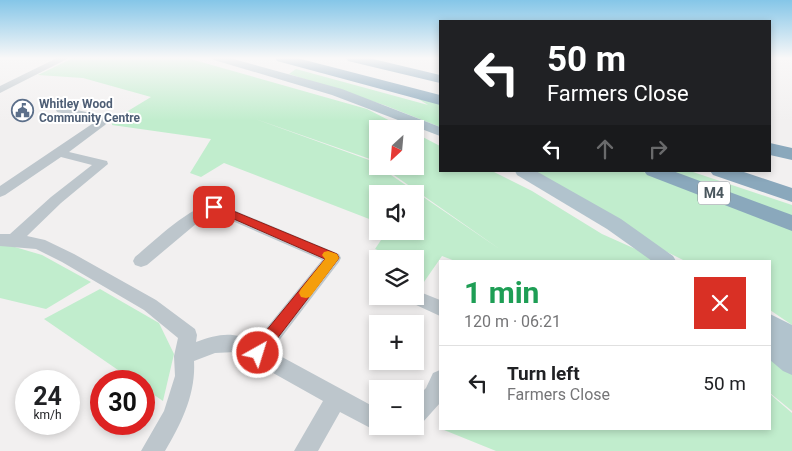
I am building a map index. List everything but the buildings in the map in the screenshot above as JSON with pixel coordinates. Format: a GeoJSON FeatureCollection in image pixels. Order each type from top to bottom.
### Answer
{"type":"FeatureCollection","features":[{"type":"Feature","properties":{"kind":"highway"},"geometry":{"type":"LineString","coordinates":[[361,79],[439,100]]}},
{"type":"Feature","properties":{"kind":"highway"},"geometry":{"type":"LineString","coordinates":[[399,79],[439,89]]}},
{"type":"Feature","properties":{"kind":"highway"},"geometry":{"type":"LineString","coordinates":[[771,149],[792,154]]}},
{"type":"Feature","properties":{"kind":"highway","name":"M4"},"geometry":{"type":"LineString","coordinates":[[657,172],[792,223]]}},
{"type":"Feature","properties":{"kind":"highway","name":"M4"},"geometry":{"type":"LineString","coordinates":[[723,172],[792,195]]}},
{"type":"Feature","properties":{"kind":"highway"},"geometry":{"type":"LineString","coordinates":[[766,172],[792,180]]}},
{"type":"Feature","properties":{"kind":"main road"},"geometry":{"type":"LineString","coordinates":[[292,79],[337,92],[439,132]]}},
{"type":"Feature","properties":{"kind":"main road"},"geometry":{"type":"LineString","coordinates":[[525,172],[579,202],[670,260]]}},
{"type":"Feature","properties":{"kind":"main road"},"geometry":{"type":"LineString","coordinates":[[649,248],[665,260]]}},
{"type":"Feature","properties":{"kind":"main road"},"geometry":{"type":"LineString","coordinates":[[780,335],[792,364]]}},
{"type":"Feature","properties":{"kind":"street"},"geometry":{"type":"LineString","coordinates":[[0,90],[22,79]]}},
{"type":"Feature","properties":{"kind":"street"},"geometry":{"type":"LineString","coordinates":[[0,192],[6,181],[59,153],[101,123],[98,117],[61,110]]}},
{"type":"Feature","properties":{"kind":"street"},"geometry":{"type":"LineString","coordinates":[[7,240],[102,164],[59,153]]}},
{"type":"Feature","properties":{"kind":"street"},"geometry":{"type":"LineString","coordinates":[[141,261],[198,214],[214,207],[333,258],[258,353]]}},
{"type":"Feature","properties":{"kind":"street"},"geometry":{"type":"LineString","coordinates":[[7,240],[39,244],[61,254],[150,305],[188,335],[184,356],[185,376],[173,416],[152,451]]}},
{"type":"Feature","properties":{"kind":"street"},"geometry":{"type":"LineString","coordinates":[[424,301],[439,308]]}},
{"type":"Feature","properties":{"kind":"street"},"geometry":{"type":"LineString","coordinates":[[184,356],[214,344],[238,343],[369,416]]}},
{"type":"Feature","properties":{"kind":"street"},"geometry":{"type":"LineString","coordinates":[[424,404],[433,395],[439,382]]}},
{"type":"Feature","properties":{"kind":"street"},"geometry":{"type":"LineString","coordinates":[[304,451],[336,399]]}},
{"type":"Feature","properties":{"kind":"green space"},"geometry":{"type":"Polygon","coordinates":[[[87,79],[261,79],[367,109],[388,120],[369,120],[369,159],[244,115],[369,160],[369,175],[391,175],[406,185],[369,185],[369,219],[224,163],[201,177],[190,173],[211,139],[112,125],[113,120],[151,97],[87,79]]]}},
{"type":"Feature","properties":{"kind":"green space"},"geometry":{"type":"Polygon","coordinates":[[[304,79],[333,79],[428,105],[412,95],[439,104],[439,127],[384,105],[304,79]]]}},
{"type":"Feature","properties":{"kind":"green space"},"geometry":{"type":"Polygon","coordinates":[[[424,138],[439,145],[439,172],[494,172],[532,191],[602,234],[640,251],[654,260],[452,260],[442,256],[424,282],[424,250],[375,249],[381,240],[424,240],[424,198],[501,250],[424,196],[424,185],[408,185],[394,175],[424,175],[424,138]]]}},
{"type":"Feature","properties":{"kind":"green space"},"geometry":{"type":"Polygon","coordinates":[[[537,172],[644,172],[792,228],[792,325],[771,311],[771,260],[683,260],[665,251],[537,172]]]}},
{"type":"Feature","properties":{"kind":"green space"},"geometry":{"type":"Polygon","coordinates":[[[671,172],[693,172],[792,205],[792,218],[671,172]]]}},
{"type":"Feature","properties":{"kind":"green space"},"geometry":{"type":"Polygon","coordinates":[[[8,245],[42,255],[91,282],[46,309],[0,298],[0,246],[8,245]]]}},
{"type":"Feature","properties":{"kind":"green space"},"geometry":{"type":"Polygon","coordinates":[[[100,289],[159,323],[174,354],[163,401],[155,396],[155,370],[118,370],[44,319],[100,289]]]}},
{"type":"Feature","properties":{"kind":"green space"},"geometry":{"type":"Polygon","coordinates":[[[771,351],[792,369],[792,411],[771,394],[771,351]]]}},
{"type":"Feature","properties":{"kind":"green space"},"geometry":{"type":"Polygon","coordinates":[[[771,395],[792,413],[792,451],[496,451],[444,430],[771,430],[771,395]]]}},
{"type":"Feature","properties":{"kind":"slow traffic"},"geometry":{"type":"LineString","coordinates":[[306,293],[333,258],[328,255]]}},
{"type":"Feature","properties":{"kind":"place","name":"Whitley Wood Community Centre"},"geometry":{"type":"Point","coordinates":[23,111]}},
{"type":"Feature","properties":{"kind":"route"},"geometry":{"type":"LineString","coordinates":[[214,207],[333,258],[258,353]]}}]}
